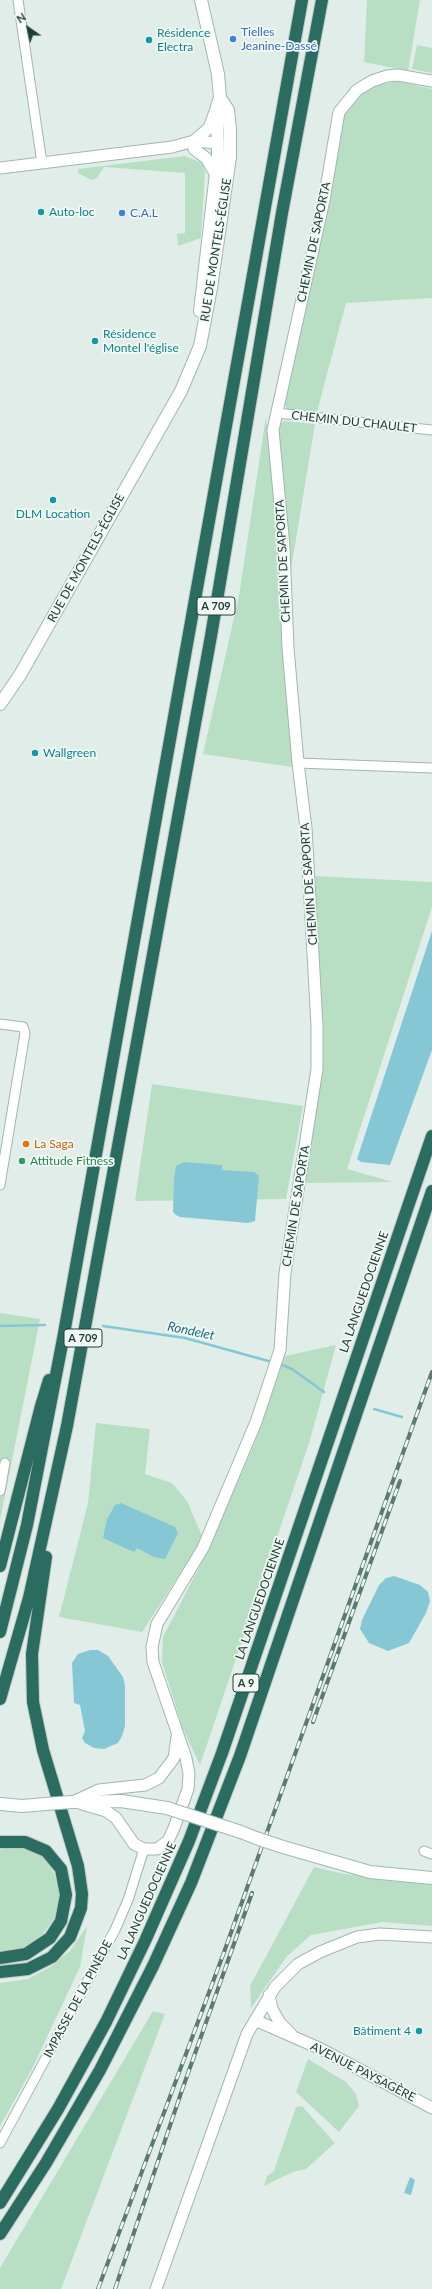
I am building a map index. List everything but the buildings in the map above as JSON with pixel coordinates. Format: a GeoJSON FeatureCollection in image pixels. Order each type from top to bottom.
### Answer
{"type":"FeatureCollection","features":[{"type":"Feature","properties":{"kind":"highway","name":"A 709"},"geometry":{"type":"LineString","coordinates":[[0,1632],[28,1518],[63,1339],[302,0]]}},
{"type":"Feature","properties":{"kind":"highway","name":"A 709"},"geometry":{"type":"LineString","coordinates":[[0,1699],[29,1598],[59,1464],[211,636],[282,213],[322,0]]}},
{"type":"Feature","properties":{"kind":"highway","name":"LA LANGUEDOCIENNE"},"geometry":{"type":"LineString","coordinates":[[0,2203],[58,2109],[109,2015],[160,1908],[189,1841],[222,1753],[432,1136]]}},
{"type":"Feature","properties":{"kind":"highway","name":"A 9"},"geometry":{"type":"LineString","coordinates":[[0,2234],[46,2163],[103,2065],[153,1966],[191,1883],[240,1756],[432,1191]]}},
{"type":"Feature","properties":{"kind":"highway"},"geometry":{"type":"LineString","coordinates":[[0,1566],[41,1406],[63,1339]]}},
{"type":"Feature","properties":{"kind":"highway"},"geometry":{"type":"LineString","coordinates":[[0,1972],[28,1969],[52,1957],[70,1937],[81,1908],[82,1894],[78,1866],[43,1750],[35,1716],[32,1691],[32,1654],[59,1464]]}},
{"type":"Feature","properties":{"kind":"highway"},"geometry":{"type":"LineString","coordinates":[[0,1842],[24,1842],[46,1851],[61,1869],[66,1894],[61,1921],[50,1938],[26,1954],[0,1958]]}},
{"type":"Feature","properties":{"kind":"main road"},"geometry":{"type":"LineString","coordinates":[[201,0],[218,74],[219,102],[228,110],[224,143]]}},
{"type":"Feature","properties":{"kind":"main road","name":"RUE DE MONTELS-ÉGLISE"},"geometry":{"type":"LineString","coordinates":[[0,704],[23,668],[168,410],[181,391],[192,355],[199,316],[216,175],[224,143]]}},
{"type":"Feature","properties":{"kind":"main road","name":"RUE DE MONTELS-ÉGLISE"},"geometry":{"type":"LineString","coordinates":[[192,355],[202,339],[209,301],[226,184],[224,143]]}},
{"type":"Feature","properties":{"kind":"main road"},"geometry":{"type":"LineString","coordinates":[[0,1804],[46,1804],[121,1800],[167,1808],[284,1847],[370,1872],[432,1878]]}},
{"type":"Feature","properties":{"kind":"street"},"geometry":{"type":"LineString","coordinates":[[18,0],[42,163]]}},
{"type":"Feature","properties":{"kind":"street","name":"CHEMIN DE SAPORTA"},"geometry":{"type":"LineString","coordinates":[[144,1849],[157,1849],[168,1841],[188,1789],[189,1774],[186,1758],[177,1737],[153,1662],[152,1647],[157,1624],[203,1548],[256,1422],[275,1372],[280,1350],[285,1273],[317,1069],[317,1026],[306,828],[298,763],[288,648],[284,547],[273,430],[324,200],[339,112],[357,90],[372,81],[386,76],[398,75],[432,81]]}},
{"type":"Feature","properties":{"kind":"street"},"geometry":{"type":"LineString","coordinates":[[194,145],[209,128],[219,102]]}},
{"type":"Feature","properties":{"kind":"street"},"geometry":{"type":"LineString","coordinates":[[0,168],[172,147],[224,143]]}},
{"type":"Feature","properties":{"kind":"street"},"geometry":{"type":"LineString","coordinates":[[194,145],[206,158],[216,175]]}},
{"type":"Feature","properties":{"kind":"street","name":"CHEMIN DU CHAULET"},"geometry":{"type":"LineString","coordinates":[[277,413],[432,430]]}},
{"type":"Feature","properties":{"kind":"street"},"geometry":{"type":"LineString","coordinates":[[298,763],[432,768]]}},
{"type":"Feature","properties":{"kind":"street"},"geometry":{"type":"LineString","coordinates":[[0,1024],[23,1027],[25,1033],[0,1185]]}},
{"type":"Feature","properties":{"kind":"street"},"geometry":{"type":"LineString","coordinates":[[0,1491],[5,1463]]}},
{"type":"Feature","properties":{"kind":"street"},"geometry":{"type":"LineString","coordinates":[[72,1802],[99,1790],[145,1785],[159,1778],[174,1758],[177,1737]]}},
{"type":"Feature","properties":{"kind":"street"},"geometry":{"type":"LineString","coordinates":[[72,1802],[94,1807],[116,1818],[134,1844],[144,1849]]}},
{"type":"Feature","properties":{"kind":"street","name":"IMPASSE DE LA PINÈDE"},"geometry":{"type":"LineString","coordinates":[[0,2143],[115,1930],[128,1900],[144,1849]]}},
{"type":"Feature","properties":{"kind":"street"},"geometry":{"type":"LineString","coordinates":[[156,2289],[247,2034],[269,1995],[298,1964],[340,1943],[357,1937],[380,1934],[432,1937]]}},
{"type":"Feature","properties":{"kind":"street","name":"AVENUE PAYSAGÈRE"},"geometry":{"type":"LineString","coordinates":[[269,1995],[272,2010],[280,2023],[294,2037]]}},
{"type":"Feature","properties":{"kind":"street","name":"AVENUE PAYSAGÈRE"},"geometry":{"type":"LineString","coordinates":[[255,2020],[294,2037],[432,2108]]}},
{"type":"Feature","properties":{"kind":"green space"},"geometry":{"type":"Polygon","coordinates":[[[367,0],[420,0],[408,71],[364,62],[367,0]]]}},
{"type":"Feature","properties":{"kind":"green space"},"geometry":{"type":"Polygon","coordinates":[[[417,45],[432,48],[432,73],[412,69],[417,45]]]}},
{"type":"Feature","properties":{"kind":"green space"},"geometry":{"type":"Polygon","coordinates":[[[397,81],[432,89],[432,298],[346,303],[317,412],[287,409],[282,399],[345,114],[350,104],[364,92],[375,86],[397,81]]]}},
{"type":"Feature","properties":{"kind":"green space"},"geometry":{"type":"Polygon","coordinates":[[[185,156],[202,163],[205,171],[201,238],[178,246],[177,234],[185,233],[185,173],[104,167],[97,178],[91,180],[78,173],[78,169],[185,156]]]}},
{"type":"Feature","properties":{"kind":"green space"},"geometry":{"type":"Polygon","coordinates":[[[266,416],[279,547],[292,767],[203,754],[239,596],[266,416]]]}},
{"type":"Feature","properties":{"kind":"green space"},"geometry":{"type":"Polygon","coordinates":[[[283,421],[315,424],[291,569],[276,428],[283,421]]]}},
{"type":"Feature","properties":{"kind":"green space"},"geometry":{"type":"Polygon","coordinates":[[[314,876],[432,882],[432,907],[347,1169],[393,1182],[304,1183],[316,1109],[314,876]]]}},
{"type":"Feature","properties":{"kind":"green space"},"geometry":{"type":"Polygon","coordinates":[[[152,1084],[303,1106],[286,1199],[135,1201],[152,1084]]]}},
{"type":"Feature","properties":{"kind":"green space"},"geometry":{"type":"Polygon","coordinates":[[[0,1313],[40,1319],[0,1521],[0,1313]]]}},
{"type":"Feature","properties":{"kind":"green space"},"geometry":{"type":"Polygon","coordinates":[[[336,1345],[310,1440],[200,1765],[183,1729],[162,1662],[163,1637],[207,1552],[255,1442],[285,1356],[336,1345]]]}},
{"type":"Feature","properties":{"kind":"green space"},"geometry":{"type":"Polygon","coordinates":[[[96,1423],[150,1429],[145,1474],[172,1483],[187,1501],[203,1538],[142,1632],[59,1617],[88,1503],[96,1423]]]}},
{"type":"Feature","properties":{"kind":"green space"},"geometry":{"type":"Polygon","coordinates":[[[7,1848],[26,1849],[43,1857],[54,1873],[60,1895],[55,1917],[41,1937],[31,1944],[19,1949],[0,1951],[0,1850],[7,1848]]]}},
{"type":"Feature","properties":{"kind":"green space"},"geometry":{"type":"Polygon","coordinates":[[[314,1867],[340,1873],[396,1882],[432,1882],[432,1926],[383,1922],[311,1935],[287,1956],[251,2008],[250,1986],[314,1867]]]}},
{"type":"Feature","properties":{"kind":"green space"},"geometry":{"type":"Polygon","coordinates":[[[87,1926],[80,1967],[31,2071],[0,2126],[0,1983],[28,1979],[50,1967],[70,1951],[87,1926]]]}},
{"type":"Feature","properties":{"kind":"green space"},"geometry":{"type":"Polygon","coordinates":[[[153,2011],[165,2014],[61,2289],[0,2289],[0,2268],[153,2011]]]}},
{"type":"Feature","properties":{"kind":"green space"},"geometry":{"type":"Polygon","coordinates":[[[308,2059],[346,2082],[356,2094],[359,2106],[339,2132],[296,2092],[308,2059]]]}},
{"type":"Feature","properties":{"kind":"green space"},"geometry":{"type":"Polygon","coordinates":[[[302,2106],[335,2143],[306,2169],[293,2172],[264,2186],[267,2176],[274,2171],[296,2107],[302,2106]]]}},
{"type":"Feature","properties":{"kind":"water"},"geometry":{"type":"Polygon","coordinates":[[[432,931],[432,1050],[390,1165],[361,1162],[357,1159],[432,931]]]}},
{"type":"Feature","properties":{"kind":"water"},"geometry":{"type":"Polygon","coordinates":[[[184,1162],[222,1165],[222,1170],[254,1172],[259,1176],[255,1221],[248,1223],[180,1217],[176,1215],[173,1212],[174,1179],[176,1166],[184,1162]]]}},
{"type":"Feature","properties":{"kind":"water"},"geometry":{"type":"Polygon","coordinates":[[[121,1503],[175,1527],[178,1533],[165,1559],[154,1557],[137,1548],[134,1552],[103,1538],[107,1519],[115,1505],[121,1503]]]}},
{"type":"Feature","properties":{"kind":"water"},"geometry":{"type":"Polygon","coordinates":[[[394,1576],[420,1585],[428,1592],[430,1601],[426,1613],[409,1643],[388,1651],[369,1643],[360,1629],[362,1620],[379,1585],[386,1578],[394,1576]]]}},
{"type":"Feature","properties":{"kind":"water"},"geometry":{"type":"Polygon","coordinates":[[[90,1650],[98,1650],[108,1656],[123,1677],[125,1686],[125,1726],[122,1736],[118,1743],[104,1749],[94,1748],[85,1743],[82,1738],[85,1731],[80,1705],[74,1703],[72,1663],[78,1654],[90,1650]]]}},
{"type":"Feature","properties":{"kind":"water"},"geometry":{"type":"Polygon","coordinates":[[[410,2177],[415,2180],[411,2195],[404,2193],[410,2177]]]}},
{"type":"Feature","properties":{"kind":"waterway","name":"Rondelet"},"geometry":{"type":"LineString","coordinates":[[0,1326],[45,1325]]}},
{"type":"Feature","properties":{"kind":"waterway","name":"Rondelet"},"geometry":{"type":"LineString","coordinates":[[103,1326],[185,1338],[272,1362]]}},
{"type":"Feature","properties":{"kind":"waterway"},"geometry":{"type":"LineString","coordinates":[[282,1365],[292,1369],[324,1392]]}},
{"type":"Feature","properties":{"kind":"waterway"},"geometry":{"type":"LineString","coordinates":[[374,1409],[402,1417]]}},
{"type":"Feature","properties":{"kind":"railway"},"geometry":{"type":"LineString","coordinates":[[98,2289],[223,1955],[432,1372]]}},
{"type":"Feature","properties":{"kind":"railway"},"geometry":{"type":"LineString","coordinates":[[313,1722],[400,1481]]}},
{"type":"Feature","properties":{"kind":"railway"},"geometry":{"type":"LineString","coordinates":[[115,2289],[181,2093],[252,1893]]}},
{"type":"Feature","properties":{"kind":"place","name":"Tielles Jeanine-Dassé"},"geometry":{"type":"Point","coordinates":[233,39]}},
{"type":"Feature","properties":{"kind":"place","name":"Résidence Electra"},"geometry":{"type":"Point","coordinates":[149,40]}},
{"type":"Feature","properties":{"kind":"place","name":"Auto-loc"},"geometry":{"type":"Point","coordinates":[41,212]}},
{"type":"Feature","properties":{"kind":"place","name":"C.A.L"},"geometry":{"type":"Point","coordinates":[122,213]}},
{"type":"Feature","properties":{"kind":"place","name":"Résidence Montel l'église"},"geometry":{"type":"Point","coordinates":[95,341]}},
{"type":"Feature","properties":{"kind":"place","name":"DLM Location"},"geometry":{"type":"Point","coordinates":[53,500]}},
{"type":"Feature","properties":{"kind":"place","name":"Wallgreen"},"geometry":{"type":"Point","coordinates":[35,753]}},
{"type":"Feature","properties":{"kind":"place","name":"La Saga"},"geometry":{"type":"Point","coordinates":[26,1144]}},
{"type":"Feature","properties":{"kind":"place","name":"Attitude Fitness"},"geometry":{"type":"Point","coordinates":[22,1161]}},
{"type":"Feature","properties":{"kind":"place","name":"Bâtiment 4"},"geometry":{"type":"Point","coordinates":[419,2031]}}]}
